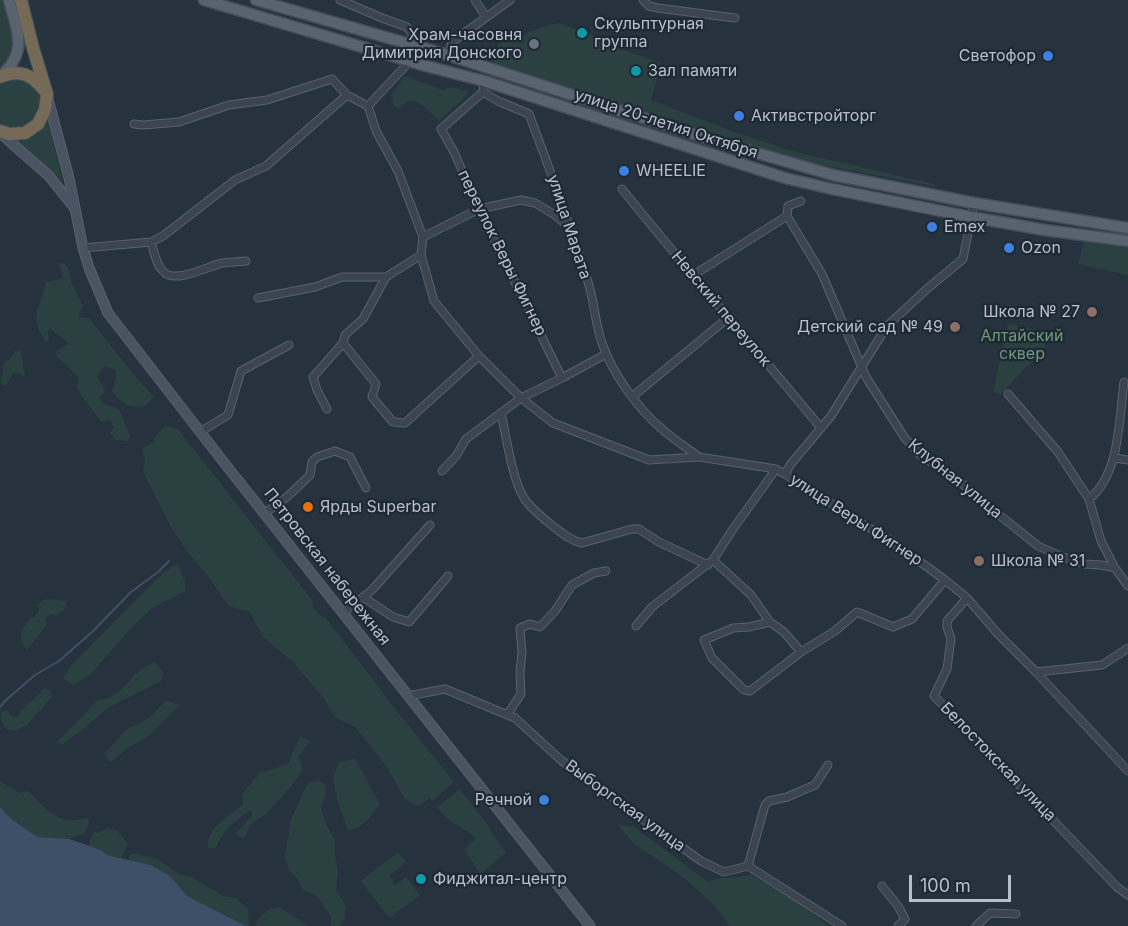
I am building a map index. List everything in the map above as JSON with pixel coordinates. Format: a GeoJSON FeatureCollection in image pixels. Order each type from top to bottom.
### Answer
{"type":"FeatureCollection","features":[{"type":"Feature","properties":{"kind":"highway","name":"Петровская набережная"},"geometry":{"type":"LineString","coordinates":[[21,0],[47,94]]}},
{"type":"Feature","properties":{"kind":"highway"},"geometry":{"type":"LineString","coordinates":[[0,77],[11,73],[28,76],[35,80],[47,94],[43,118],[32,129],[17,135],[0,132]]}},
{"type":"Feature","properties":{"kind":"main road"},"geometry":{"type":"LineString","coordinates":[[0,77],[13,61],[20,43],[9,0]]}},
{"type":"Feature","properties":{"kind":"main road","name":"улица 20-летия Октября"},"geometry":{"type":"LineString","coordinates":[[204,0],[484,81],[785,178],[971,217],[1128,241]]}},
{"type":"Feature","properties":{"kind":"main road","name":"улица 20-летия Октября"},"geometry":{"type":"LineString","coordinates":[[256,0],[448,55],[712,140],[833,175],[974,203],[1128,228]]}},
{"type":"Feature","properties":{"kind":"main road","name":"Петровская набережная"},"geometry":{"type":"LineString","coordinates":[[47,94],[69,178],[83,248],[108,313],[590,926]]}},
{"type":"Feature","properties":{"kind":"main road","name":"Петровская набережная"},"geometry":{"type":"LineString","coordinates":[[0,132],[49,176],[75,208]]}},
{"type":"Feature","properties":{"kind":"street"},"geometry":{"type":"LineString","coordinates":[[340,0],[407,27],[415,38],[413,45]]}},
{"type":"Feature","properties":{"kind":"street"},"geometry":{"type":"LineString","coordinates":[[475,0],[486,17]]}},
{"type":"Feature","properties":{"kind":"street"},"geometry":{"type":"LineString","coordinates":[[448,55],[452,42],[510,0]]}},
{"type":"Feature","properties":{"kind":"street"},"geometry":{"type":"LineString","coordinates":[[643,0],[649,6],[658,8],[735,18]]}},
{"type":"Feature","properties":{"kind":"street"},"geometry":{"type":"LineString","coordinates":[[134,124],[179,122],[229,105],[267,100],[332,79],[347,95],[368,106],[410,61]]}},
{"type":"Feature","properties":{"kind":"street"},"geometry":{"type":"LineString","coordinates":[[483,92],[484,81]]}},
{"type":"Feature","properties":{"kind":"street","name":"переулок Веры Фигнер"},"geometry":{"type":"LineString","coordinates":[[483,92],[441,129],[562,378]]}},
{"type":"Feature","properties":{"kind":"street","name":"улица Марата"},"geometry":{"type":"LineString","coordinates":[[483,92],[529,114],[566,214],[591,293],[595,320],[606,354],[616,373],[632,397],[661,429],[699,457]]}},
{"type":"Feature","properties":{"kind":"street"},"geometry":{"type":"LineString","coordinates":[[83,248],[151,242],[163,236],[235,180],[266,166],[347,95]]}},
{"type":"Feature","properties":{"kind":"street","name":"улица Веры Фигнер"},"geometry":{"type":"LineString","coordinates":[[368,106],[376,131],[398,171],[423,237],[421,255],[434,302],[479,356],[521,398],[553,423],[649,460],[699,457],[776,469],[786,474],[890,540],[967,598],[998,634],[1128,771]]}},
{"type":"Feature","properties":{"kind":"street","name":"Невский переулок"},"geometry":{"type":"LineString","coordinates":[[622,189],[692,276],[821,428]]}},
{"type":"Feature","properties":{"kind":"street"},"geometry":{"type":"LineString","coordinates":[[423,237],[479,209],[521,200],[535,203],[569,227]]}},
{"type":"Feature","properties":{"kind":"street"},"geometry":{"type":"LineString","coordinates":[[692,276],[787,216],[788,206],[801,201]]}},
{"type":"Feature","properties":{"kind":"street"},"geometry":{"type":"LineString","coordinates":[[786,474],[790,465],[831,416],[887,326],[963,259],[974,203]]}},
{"type":"Feature","properties":{"kind":"street","name":"Клубная улица"},"geometry":{"type":"LineString","coordinates":[[787,216],[822,274],[861,369],[904,437],[919,454],[959,481],[1038,546],[1085,564],[1115,568]]}},
{"type":"Feature","properties":{"kind":"street"},"geometry":{"type":"LineString","coordinates":[[151,242],[157,261],[164,273],[172,276],[191,274],[222,264],[246,261]]}},
{"type":"Feature","properties":{"kind":"street"},"geometry":{"type":"LineString","coordinates":[[327,409],[313,377],[343,343],[345,335],[363,319],[386,277],[421,255]]}},
{"type":"Feature","properties":{"kind":"street"},"geometry":{"type":"LineString","coordinates":[[258,298],[315,286],[342,277],[386,277]]}},
{"type":"Feature","properties":{"kind":"street"},"geometry":{"type":"LineString","coordinates":[[632,397],[729,317]]}},
{"type":"Feature","properties":{"kind":"street"},"geometry":{"type":"LineString","coordinates":[[343,343],[376,384],[372,397],[393,422],[405,423],[479,356]]}},
{"type":"Feature","properties":{"kind":"street"},"geometry":{"type":"LineString","coordinates":[[200,432],[228,415],[241,370],[288,345]]}},
{"type":"Feature","properties":{"kind":"street"},"geometry":{"type":"LineString","coordinates":[[442,471],[456,456],[466,439],[501,412],[521,398],[606,354]]}},
{"type":"Feature","properties":{"kind":"street"},"geometry":{"type":"LineString","coordinates":[[1089,499],[1104,482],[1114,458],[1124,382]]}},
{"type":"Feature","properties":{"kind":"street"},"geometry":{"type":"LineString","coordinates":[[1008,394],[1058,452],[1089,499],[1101,541],[1115,568],[1128,586]]}},
{"type":"Feature","properties":{"kind":"street"},"geometry":{"type":"LineString","coordinates":[[501,412],[517,480],[524,498],[539,515],[576,542],[582,543],[639,529],[659,542],[710,562],[752,595],[770,622],[784,632],[801,652]]}},
{"type":"Feature","properties":{"kind":"street"},"geometry":{"type":"LineString","coordinates":[[264,514],[287,497],[310,475],[312,462],[317,457],[335,451],[350,457],[366,488]]}},
{"type":"Feature","properties":{"kind":"street"},"geometry":{"type":"LineString","coordinates":[[1114,458],[1128,460]]}},
{"type":"Feature","properties":{"kind":"street"},"geometry":{"type":"LineString","coordinates":[[636,626],[652,607],[710,562],[776,469]]}},
{"type":"Feature","properties":{"kind":"street"},"geometry":{"type":"LineString","coordinates":[[343,613],[372,590],[430,525]]}},
{"type":"Feature","properties":{"kind":"street"},"geometry":{"type":"LineString","coordinates":[[507,715],[521,694],[520,628],[530,624],[540,627],[555,611],[572,585],[594,573],[606,572]]}},
{"type":"Feature","properties":{"kind":"street"},"geometry":{"type":"LineString","coordinates":[[363,597],[393,617],[409,622],[448,576]]}},
{"type":"Feature","properties":{"kind":"street"},"geometry":{"type":"LineString","coordinates":[[770,622],[733,628],[704,640],[712,658],[744,690],[750,691],[801,652],[835,631],[856,612],[893,627],[912,619],[945,580]]}},
{"type":"Feature","properties":{"kind":"street","name":"Белостокская улица"},"geometry":{"type":"LineString","coordinates":[[967,598],[947,621],[951,639],[947,669],[934,696],[1117,887],[1128,895]]}},
{"type":"Feature","properties":{"kind":"street"},"geometry":{"type":"LineString","coordinates":[[1036,672],[1102,664],[1128,648]]}},
{"type":"Feature","properties":{"kind":"street","name":"Выборгская улица"},"geometry":{"type":"LineString","coordinates":[[408,696],[446,689],[515,718],[562,761],[702,861],[724,872],[748,866]]}},
{"type":"Feature","properties":{"kind":"street"},"geometry":{"type":"LineString","coordinates":[[828,765],[815,785],[787,797],[770,801],[765,805],[748,866],[842,926]]}},
{"type":"Feature","properties":{"kind":"street"},"geometry":{"type":"LineString","coordinates":[[882,886],[905,919],[898,926]]}},
{"type":"Feature","properties":{"kind":"street"},"geometry":{"type":"LineString","coordinates":[[976,926],[990,913],[1016,914]]}},
{"type":"Feature","properties":{"kind":"green space"},"geometry":{"type":"Polygon","coordinates":[[[0,0],[5,0],[15,31],[14,53],[0,71],[0,0]]]}},
{"type":"Feature","properties":{"kind":"green space"},"geometry":{"type":"Polygon","coordinates":[[[558,23],[611,41],[610,45],[661,63],[651,100],[734,132],[796,152],[934,184],[938,187],[785,156],[493,63],[499,42],[516,41],[530,31],[558,23]]]}},
{"type":"Feature","properties":{"kind":"green space"},"geometry":{"type":"Polygon","coordinates":[[[404,76],[443,90],[450,87],[470,92],[439,121],[415,101],[406,102],[398,109],[393,104],[391,96],[404,76]]]}},
{"type":"Feature","properties":{"kind":"green space"},"geometry":{"type":"Polygon","coordinates":[[[6,79],[21,79],[32,84],[38,92],[38,112],[24,126],[13,128],[0,124],[0,82],[6,79]]]}},
{"type":"Feature","properties":{"kind":"green space"},"geometry":{"type":"Polygon","coordinates":[[[48,120],[63,182],[17,141],[35,135],[48,120]]]}},
{"type":"Feature","properties":{"kind":"green space"},"geometry":{"type":"Polygon","coordinates":[[[1084,241],[1128,248],[1128,275],[1078,264],[1084,241]]]}},
{"type":"Feature","properties":{"kind":"green space"},"geometry":{"type":"Polygon","coordinates":[[[59,263],[65,264],[69,270],[71,281],[83,307],[79,312],[80,317],[88,318],[93,323],[154,397],[145,406],[126,404],[119,400],[112,391],[116,370],[105,366],[97,376],[105,391],[99,398],[104,404],[119,409],[130,435],[128,441],[116,440],[110,433],[114,427],[110,421],[101,421],[81,395],[77,387],[79,379],[57,357],[55,352],[69,344],[50,328],[49,340],[46,341],[37,325],[37,312],[46,282],[63,278],[59,263]]]}},
{"type":"Feature","properties":{"kind":"green space","name":"Алтайский сквер"},"geometry":{"type":"Polygon","coordinates":[[[1008,324],[1048,332],[1045,347],[1001,394],[993,392],[1008,324]]]}},
{"type":"Feature","properties":{"kind":"green space"},"geometry":{"type":"Polygon","coordinates":[[[21,350],[25,375],[22,377],[20,374],[13,373],[6,386],[1,384],[4,362],[10,359],[15,351],[21,350]]]}},
{"type":"Feature","properties":{"kind":"green space"},"geometry":{"type":"Polygon","coordinates":[[[165,426],[177,428],[312,600],[313,608],[320,616],[326,618],[454,782],[432,801],[429,798],[420,806],[404,798],[387,767],[355,727],[335,717],[325,700],[292,661],[263,637],[250,612],[229,606],[189,554],[171,527],[143,472],[145,460],[142,448],[154,443],[155,437],[165,426]]]}},
{"type":"Feature","properties":{"kind":"green space"},"geometry":{"type":"Polygon","coordinates":[[[178,565],[186,591],[152,608],[130,629],[91,674],[73,685],[63,678],[71,666],[156,580],[171,567],[178,565]]]}},
{"type":"Feature","properties":{"kind":"green space"},"geometry":{"type":"Polygon","coordinates":[[[43,600],[67,601],[65,608],[57,616],[50,614],[45,619],[48,623],[27,650],[21,639],[22,629],[39,612],[38,605],[43,600]]]}},
{"type":"Feature","properties":{"kind":"green space"},"geometry":{"type":"Polygon","coordinates":[[[155,662],[163,672],[161,681],[109,707],[63,744],[56,743],[98,700],[116,694],[140,671],[155,662]]]}},
{"type":"Feature","properties":{"kind":"green space"},"geometry":{"type":"Polygon","coordinates":[[[45,688],[50,691],[52,697],[27,725],[16,731],[6,729],[0,718],[2,711],[8,711],[11,716],[17,717],[45,688]]]}},
{"type":"Feature","properties":{"kind":"green space"},"geometry":{"type":"Polygon","coordinates":[[[166,700],[179,705],[146,738],[126,749],[111,762],[104,754],[126,730],[151,717],[166,700]]]}},
{"type":"Feature","properties":{"kind":"green space"},"geometry":{"type":"Polygon","coordinates":[[[300,736],[310,741],[298,757],[303,769],[290,788],[266,814],[250,825],[244,839],[235,834],[252,816],[251,810],[230,826],[216,848],[208,848],[210,834],[225,818],[243,805],[242,794],[260,773],[288,764],[300,736]]]}},
{"type":"Feature","properties":{"kind":"green space"},"geometry":{"type":"Polygon","coordinates":[[[355,759],[380,804],[364,823],[348,831],[337,799],[333,778],[339,762],[355,759]]]}},
{"type":"Feature","properties":{"kind":"green space"},"geometry":{"type":"Polygon","coordinates":[[[0,781],[19,793],[28,791],[57,817],[67,820],[86,818],[90,820],[85,833],[69,839],[38,837],[11,819],[0,807],[0,781]]]}},
{"type":"Feature","properties":{"kind":"green space"},"geometry":{"type":"Polygon","coordinates":[[[320,781],[325,785],[326,793],[321,807],[325,822],[335,840],[338,873],[336,889],[346,906],[344,919],[340,926],[331,926],[331,917],[317,896],[303,890],[289,870],[285,857],[291,819],[308,783],[320,781]]]}},
{"type":"Feature","properties":{"kind":"green space"},"geometry":{"type":"Polygon","coordinates":[[[460,789],[506,853],[480,874],[464,849],[476,838],[451,821],[437,807],[460,789]]]}},
{"type":"Feature","properties":{"kind":"green space"},"geometry":{"type":"Polygon","coordinates":[[[617,824],[634,827],[708,882],[751,875],[794,900],[829,926],[730,926],[714,905],[684,878],[633,843],[617,824]]]}},
{"type":"Feature","properties":{"kind":"green space"},"geometry":{"type":"Polygon","coordinates":[[[108,828],[118,831],[128,844],[121,858],[107,855],[90,846],[94,831],[98,833],[108,828]]]}},
{"type":"Feature","properties":{"kind":"green space"},"geometry":{"type":"Polygon","coordinates":[[[398,852],[406,862],[389,876],[395,885],[406,877],[420,895],[389,918],[361,881],[398,852]]]}},
{"type":"Feature","properties":{"kind":"green space"},"geometry":{"type":"Polygon","coordinates":[[[134,853],[158,859],[181,875],[191,877],[223,896],[236,898],[248,909],[249,926],[187,896],[169,876],[151,865],[129,860],[129,855],[134,853]]]}},
{"type":"Feature","properties":{"kind":"green space"},"geometry":{"type":"Polygon","coordinates":[[[279,907],[308,926],[255,926],[264,913],[279,907]]]}},
{"type":"Feature","properties":{"kind":"water"},"geometry":{"type":"Polygon","coordinates":[[[0,807],[11,819],[38,837],[69,839],[101,850],[107,855],[151,865],[170,876],[187,896],[246,926],[0,926],[0,807]]]}},
{"type":"Feature","properties":{"kind":"waterway"},"geometry":{"type":"LineString","coordinates":[[0,707],[35,675],[59,661],[92,632],[131,592],[169,561]]}},
{"type":"Feature","properties":{"kind":"place","name":"Скульптурная группа"},"geometry":{"type":"Point","coordinates":[582,33]}},
{"type":"Feature","properties":{"kind":"place","name":"Храм-часовня Димитрия Донского"},"geometry":{"type":"Point","coordinates":[534,44]}},
{"type":"Feature","properties":{"kind":"place","name":"Светофор"},"geometry":{"type":"Point","coordinates":[1048,56]}},
{"type":"Feature","properties":{"kind":"place","name":"Зал памяти"},"geometry":{"type":"Point","coordinates":[636,71]}},
{"type":"Feature","properties":{"kind":"place","name":"Активстройторг"},"geometry":{"type":"Point","coordinates":[739,116]}},
{"type":"Feature","properties":{"kind":"place","name":"WHEELIE"},"geometry":{"type":"Point","coordinates":[624,171]}},
{"type":"Feature","properties":{"kind":"place","name":"Emex"},"geometry":{"type":"Point","coordinates":[932,227]}},
{"type":"Feature","properties":{"kind":"place","name":"Ozon"},"geometry":{"type":"Point","coordinates":[1009,248]}},
{"type":"Feature","properties":{"kind":"place","name":"Школа № 27"},"geometry":{"type":"Point","coordinates":[1092,312]}},
{"type":"Feature","properties":{"kind":"place","name":"Детский сад № 49"},"geometry":{"type":"Point","coordinates":[955,327]}},
{"type":"Feature","properties":{"kind":"place","name":"Ярды Superbar"},"geometry":{"type":"Point","coordinates":[308,507]}},
{"type":"Feature","properties":{"kind":"place","name":"Школа № 31"},"geometry":{"type":"Point","coordinates":[979,561]}},
{"type":"Feature","properties":{"kind":"place","name":"Речной"},"geometry":{"type":"Point","coordinates":[544,800]}},
{"type":"Feature","properties":{"kind":"place","name":"Фиджитал-центр"},"geometry":{"type":"Point","coordinates":[421,879]}}]}
